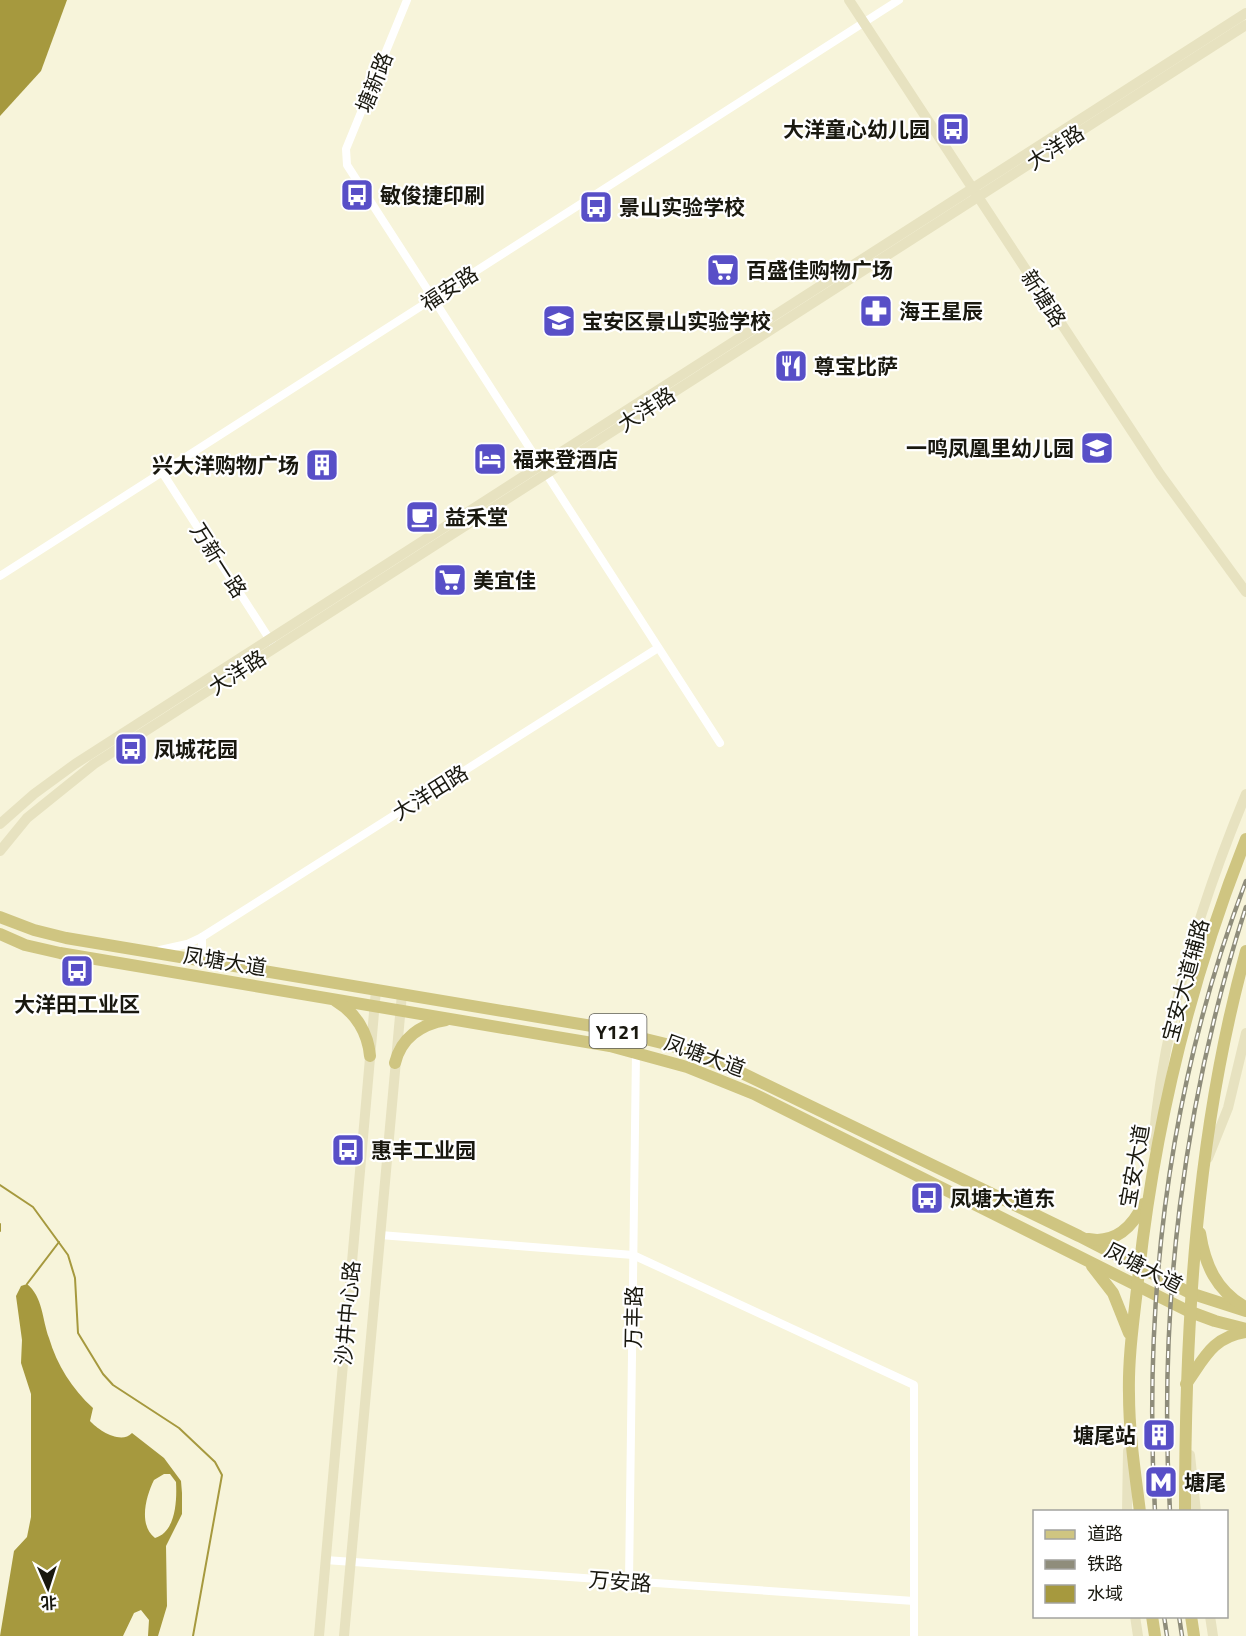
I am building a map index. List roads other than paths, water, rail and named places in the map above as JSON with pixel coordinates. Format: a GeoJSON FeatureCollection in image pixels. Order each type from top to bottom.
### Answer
{"type":"FeatureCollection","features":[{"type":"Feature","properties":{"kind":"main road","name":"宝安大道"},"geometry":{"type":"LineString","coordinates":[[1140,1510],[1129,1415],[1131,1345],[1152,1172],[1162,1119],[1206,952],[1246,839]]}},
{"type":"Feature","properties":{"kind":"main road"},"geometry":{"type":"LineString","coordinates":[[0,909],[14,923]]}},
{"type":"Feature","properties":{"kind":"main road","name":"凤塘大道"},"geometry":{"type":"LineString","coordinates":[[0,917],[60,937],[612,1030],[685,1050],[760,1082],[1079,1236],[1190,1293],[1246,1309]]}},
{"type":"Feature","properties":{"kind":"main road","name":"凤塘大道"},"geometry":{"type":"LineString","coordinates":[[0,934],[25,945],[60,953],[636,1052],[698,1071],[746,1091],[1188,1311],[1215,1322],[1246,1330]]}},
{"type":"Feature","properties":{"kind":"main road"},"geometry":{"type":"LineString","coordinates":[[1185,1510],[1188,1311],[1198,1218],[1220,1065],[1246,951]]}},
{"type":"Feature","properties":{"kind":"main road"},"geometry":{"type":"LineString","coordinates":[[330,999],[342,1005],[355,1017],[365,1035],[370,1056]]}},
{"type":"Feature","properties":{"kind":"main road"},"geometry":{"type":"LineString","coordinates":[[395,1063],[404,1042],[418,1030],[438,1022],[458,1020]]}},
{"type":"Feature","properties":{"kind":"main road"},"geometry":{"type":"LineString","coordinates":[[1079,1236],[1101,1240],[1118,1235],[1134,1222],[1149,1192]]}},
{"type":"Feature","properties":{"kind":"main road"},"geometry":{"type":"LineString","coordinates":[[1198,1218],[1206,1260],[1216,1283],[1246,1309]]}},
{"type":"Feature","properties":{"kind":"main road"},"geometry":{"type":"LineString","coordinates":[[1081,1258],[1097,1270],[1113,1293],[1125,1319],[1131,1345]]}},
{"type":"Feature","properties":{"kind":"main road"},"geometry":{"type":"LineString","coordinates":[[1186,1384],[1207,1351],[1216,1342],[1246,1330]]}},
{"type":"Feature","properties":{"kind":"main road"},"geometry":{"type":"LineString","coordinates":[[1152,1618],[1155,1636]]}},
{"type":"Feature","properties":{"kind":"main road"},"geometry":{"type":"LineString","coordinates":[[1191,1618],[1194,1636]]}},
{"type":"Feature","properties":{"kind":"street","name":"塘新路"},"geometry":{"type":"LineString","coordinates":[[407,0],[346,149],[347,165],[433,298]]}},
{"type":"Feature","properties":{"kind":"street","name":"新塘路"},"geometry":{"type":"LineString","coordinates":[[849,0],[1160,474],[1246,592]]}},
{"type":"Feature","properties":{"kind":"street","name":"福安路"},"geometry":{"type":"LineString","coordinates":[[0,576],[898,0]]}},
{"type":"Feature","properties":{"kind":"street","name":"大洋路"},"geometry":{"type":"LineString","coordinates":[[0,824],[34,794],[75,764],[272,643],[975,192],[1246,13]]}},
{"type":"Feature","properties":{"kind":"street","name":"大洋路"},"geometry":{"type":"LineString","coordinates":[[975,192],[1246,25]]}},
{"type":"Feature","properties":{"kind":"street"},"geometry":{"type":"LineString","coordinates":[[433,298],[720,743]]}},
{"type":"Feature","properties":{"kind":"street","name":"万新一路"},"geometry":{"type":"LineString","coordinates":[[162,472],[272,643]]}},
{"type":"Feature","properties":{"kind":"street","name":"大洋路"},"geometry":{"type":"LineString","coordinates":[[0,851],[27,818],[80,773],[272,643]]}},
{"type":"Feature","properties":{"kind":"street","name":"大洋田路"},"geometry":{"type":"LineString","coordinates":[[149,952],[178,947],[202,937],[658,648]]}},
{"type":"Feature","properties":{"kind":"street","name":"宝安大道辅路"},"geometry":{"type":"LineString","coordinates":[[1152,1172],[1157,1098],[1163,1061],[1211,885],[1246,794]]}},
{"type":"Feature","properties":{"kind":"street"},"geometry":{"type":"LineString","coordinates":[[202,937],[202,953],[209,962]]}},
{"type":"Feature","properties":{"kind":"street","name":"沙井中心路"},"geometry":{"type":"LineString","coordinates":[[319,1636],[376,990]]}},
{"type":"Feature","properties":{"kind":"street","name":"沙井中心路"},"geometry":{"type":"LineString","coordinates":[[344,1636],[402,994]]}},
{"type":"Feature","properties":{"kind":"street"},"geometry":{"type":"LineString","coordinates":[[1206,1162],[1228,1108],[1243,1062],[1246,1033]]}},
{"type":"Feature","properties":{"kind":"street","name":"万丰路"},"geometry":{"type":"LineString","coordinates":[[629,1582],[636,1052]]}},
{"type":"Feature","properties":{"kind":"street"},"geometry":{"type":"LineString","coordinates":[[380,1235],[633,1255],[914,1385],[914,1636]]}},
{"type":"Feature","properties":{"kind":"street"},"geometry":{"type":"LineString","coordinates":[[1127,1510],[1129,1415]]}},
{"type":"Feature","properties":{"kind":"street"},"geometry":{"type":"LineString","coordinates":[[1186,1423],[1196,1510]]}},
{"type":"Feature","properties":{"kind":"street","name":"万安路"},"geometry":{"type":"LineString","coordinates":[[325,1560],[914,1602]]}},
{"type":"Feature","properties":{"kind":"street"},"geometry":{"type":"LineString","coordinates":[[1135,1618],[1138,1636]]}},
{"type":"Feature","properties":{"kind":"street"},"geometry":{"type":"LineString","coordinates":[[1210,1618],[1213,1636]]}},
{"type":"Feature","properties":{"kind":"water"},"geometry":{"type":"Polygon","coordinates":[[[0,0],[67,0],[41,71],[0,116],[0,0]]]}},
{"type":"Feature","properties":{"kind":"water"},"geometry":{"type":"Polygon","coordinates":[[[27,1284],[36,1295],[52,1348],[61,1367],[78,1393],[93,1408],[90,1421],[104,1432],[116,1437],[132,1433],[164,1458],[181,1481],[182,1514],[166,1546],[167,1606],[158,1636],[148,1636],[149,1620],[141,1610],[134,1613],[123,1636],[0,1636],[14,1551],[27,1537],[31,1517],[31,1394],[21,1363],[22,1340],[16,1296],[21,1286],[27,1284]],[[164,1474],[154,1480],[146,1502],[147,1526],[155,1538],[167,1529],[174,1514],[176,1482],[170,1474],[164,1474]]]}},
{"type":"Feature","properties":{"kind":"waterway"},"geometry":{"type":"LineString","coordinates":[[0,1185],[33,1207],[68,1255],[75,1278],[78,1333],[103,1374],[113,1385],[179,1428],[215,1462],[222,1475],[193,1636]]}},
{"type":"Feature","properties":{"kind":"waterway"},"geometry":{"type":"LineString","coordinates":[[0,1224],[0,1231]]}},
{"type":"Feature","properties":{"kind":"waterway"},"geometry":{"type":"LineString","coordinates":[[27,1284],[59,1242]]}},
{"type":"Feature","properties":{"kind":"railway"},"geometry":{"type":"LineString","coordinates":[[1155,1510],[1152,1431],[1153,1351],[1158,1271],[1167,1192],[1180,1113],[1198,1035],[1219,957],[1246,881]]}},
{"type":"Feature","properties":{"kind":"railway"},"geometry":{"type":"LineString","coordinates":[[1170,1510],[1167,1435],[1168,1359],[1172,1282],[1180,1206],[1191,1130],[1206,1055],[1224,981],[1246,907]]}},
{"type":"Feature","properties":{"kind":"railway"},"geometry":{"type":"LineString","coordinates":[[1164,1618],[1167,1636]]}},
{"type":"Feature","properties":{"kind":"railway"},"geometry":{"type":"LineString","coordinates":[[1179,1618],[1182,1636]]}},
{"type":"Feature","properties":{"kind":"place","name":"大洋童心幼儿园"},"geometry":{"type":"Point","coordinates":[953,129]}},
{"type":"Feature","properties":{"kind":"place","name":"敏俊捷印刷"},"geometry":{"type":"Point","coordinates":[357,195]}},
{"type":"Feature","properties":{"kind":"place","name":"景山实验学校"},"geometry":{"type":"Point","coordinates":[596,207]}},
{"type":"Feature","properties":{"kind":"place","name":"百盛佳购物广场"},"geometry":{"type":"Point","coordinates":[723,270]}},
{"type":"Feature","properties":{"kind":"place","name":"海王星辰"},"geometry":{"type":"Point","coordinates":[876,311]}},
{"type":"Feature","properties":{"kind":"place","name":"宝安区景山实验学校"},"geometry":{"type":"Point","coordinates":[559,321]}},
{"type":"Feature","properties":{"kind":"place","name":"尊宝比萨"},"geometry":{"type":"Point","coordinates":[791,366]}},
{"type":"Feature","properties":{"kind":"place","name":"一鸣凤凰里幼儿园"},"geometry":{"type":"Point","coordinates":[1097,448]}},
{"type":"Feature","properties":{"kind":"place","name":"福来登酒店"},"geometry":{"type":"Point","coordinates":[490,459]}},
{"type":"Feature","properties":{"kind":"place","name":"兴大洋购物广场"},"geometry":{"type":"Point","coordinates":[322,465]}},
{"type":"Feature","properties":{"kind":"place","name":"益禾堂"},"geometry":{"type":"Point","coordinates":[422,517]}},
{"type":"Feature","properties":{"kind":"place","name":"美宜佳"},"geometry":{"type":"Point","coordinates":[450,580]}},
{"type":"Feature","properties":{"kind":"place","name":"凤城花园"},"geometry":{"type":"Point","coordinates":[131,749]}},
{"type":"Feature","properties":{"kind":"place","name":"大洋田工业区"},"geometry":{"type":"Point","coordinates":[77,971]}},
{"type":"Feature","properties":{"kind":"place","name":"惠丰工业园"},"geometry":{"type":"Point","coordinates":[348,1150]}},
{"type":"Feature","properties":{"kind":"place","name":"凤塘大道东"},"geometry":{"type":"Point","coordinates":[927,1198]}},
{"type":"Feature","properties":{"kind":"place","name":"塘尾站"},"geometry":{"type":"Point","coordinates":[1159,1435]}},
{"type":"Feature","properties":{"kind":"place","name":"塘尾"},"geometry":{"type":"Point","coordinates":[1161,1482]}}]}
